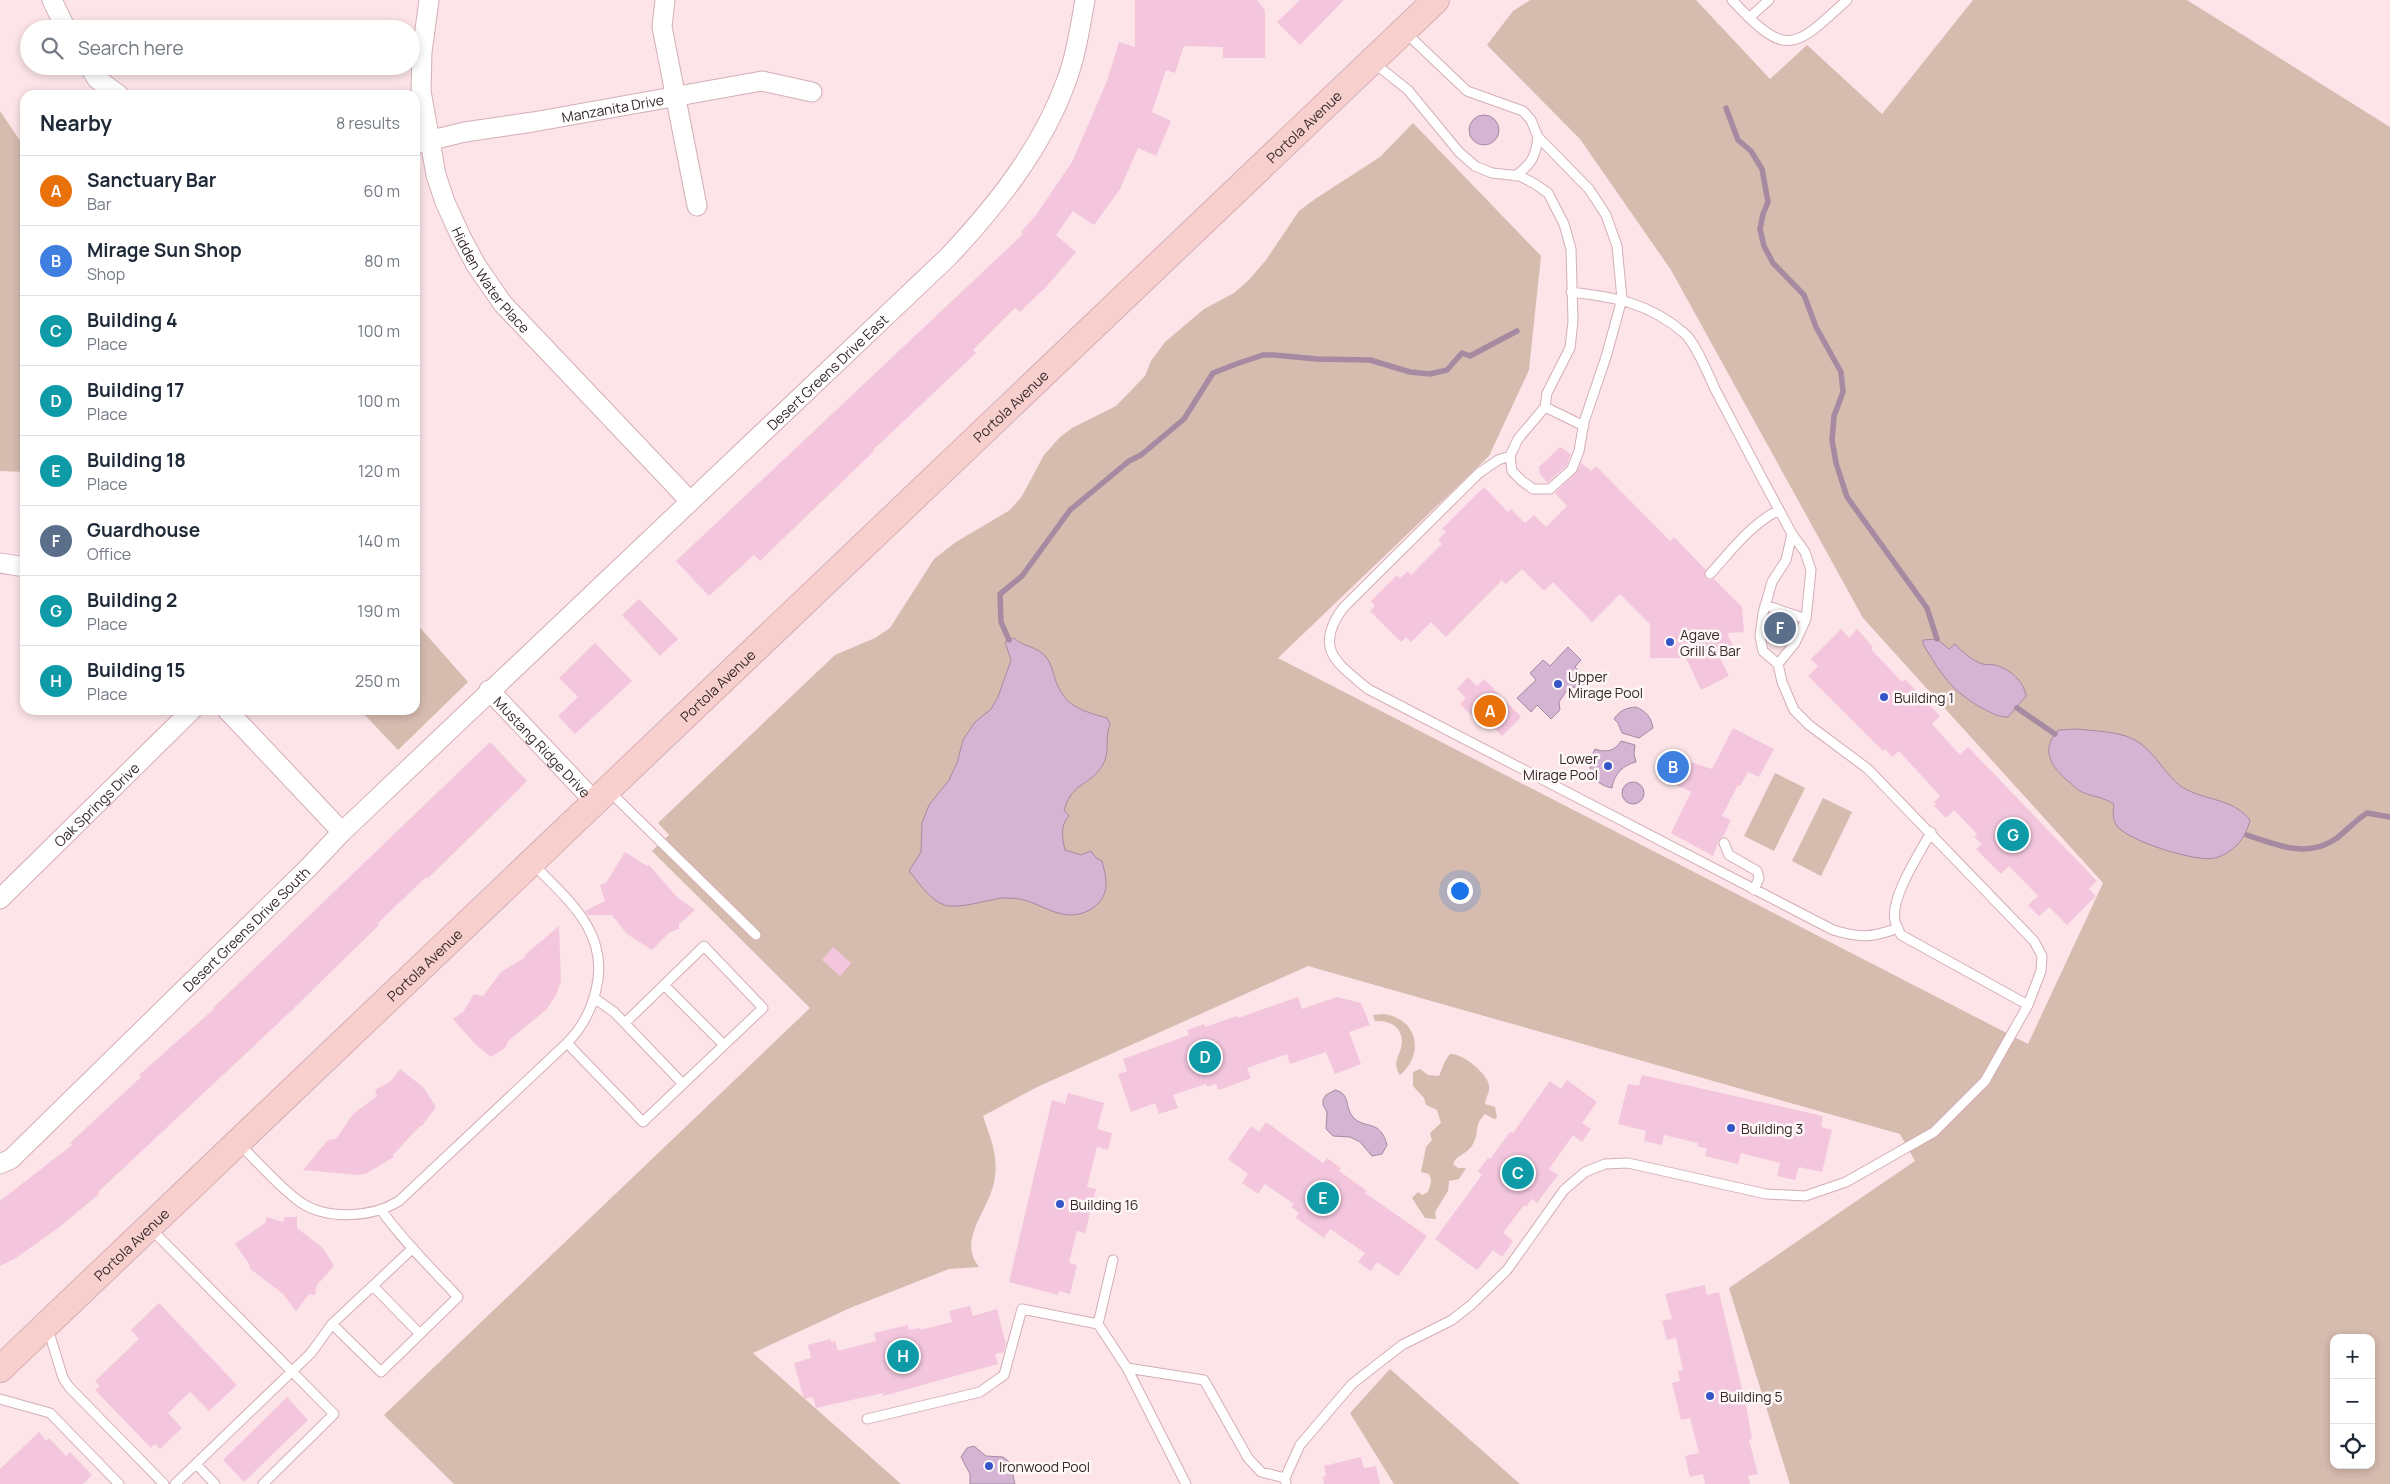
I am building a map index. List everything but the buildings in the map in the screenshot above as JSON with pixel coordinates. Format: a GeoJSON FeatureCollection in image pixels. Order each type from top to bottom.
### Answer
{"type":"FeatureCollection","features":[{"type":"Feature","properties":{"kind":"main road","name":"Portola Avenue"},"geometry":{"type":"LineString","coordinates":[[0,1370],[1436,0]]}},
{"type":"Feature","properties":{"kind":"street"},"geometry":{"type":"LineString","coordinates":[[52,0],[62,20]]}},
{"type":"Feature","properties":{"kind":"street","name":"Hidden Water Place"},"geometry":{"type":"LineString","coordinates":[[429,0],[422,52],[423,142],[445,202],[476,265],[503,304],[689,500]]}},
{"type":"Feature","properties":{"kind":"street"},"geometry":{"type":"LineString","coordinates":[[665,0],[662,27],[698,206]]}},
{"type":"Feature","properties":{"kind":"street","name":"Desert Greens Drive East"},"geometry":{"type":"LineString","coordinates":[[489,690],[948,256],[988,214],[1052,117],[1067,80],[1085,0]]}},
{"type":"Feature","properties":{"kind":"street"},"geometry":{"type":"LineString","coordinates":[[95,75],[112,90]]}},
{"type":"Feature","properties":{"kind":"street","name":"Manzanita Drive"},"geometry":{"type":"LineString","coordinates":[[423,142],[465,132],[534,122],[762,81],[812,92]]}},
{"type":"Feature","properties":{"kind":"street"},"geometry":{"type":"LineString","coordinates":[[0,563],[20,566]]}},
{"type":"Feature","properties":{"kind":"street","name":"Mustang Ridge Drive"},"geometry":{"type":"LineString","coordinates":[[489,690],[601,796]]}},
{"type":"Feature","properties":{"kind":"street","name":"Desert Greens Drive South"},"geometry":{"type":"LineString","coordinates":[[0,1164],[11,1159],[309,867],[342,832],[489,690]]}},
{"type":"Feature","properties":{"kind":"street","name":"Oak Springs Drive"},"geometry":{"type":"LineString","coordinates":[[0,899],[187,715]]}},
{"type":"Feature","properties":{"kind":"street"},"geometry":{"type":"LineString","coordinates":[[233,715],[342,832]]}},
{"type":"Feature","properties":{"kind":"lane"},"geometry":{"type":"LineString","coordinates":[[1732,0],[1756,26],[1781,40],[1794,42],[1810,34],[1847,0]]}},
{"type":"Feature","properties":{"kind":"lane"},"geometry":{"type":"LineString","coordinates":[[1749,18],[1769,0]]}},
{"type":"Feature","properties":{"kind":"lane"},"geometry":{"type":"LineString","coordinates":[[1372,61],[1408,90],[1459,152],[1475,166],[1492,173],[1515,176],[1535,184],[1548,193],[1564,224],[1571,249],[1572,321],[1570,348],[1547,393],[1545,407],[1518,439],[1510,456],[1512,471],[1522,481],[1533,489],[1550,489],[1572,469],[1579,451],[1584,426],[1622,299],[1617,246],[1606,215],[1573,170],[1538,137],[1531,120],[1523,111],[1467,91],[1404,31]]}},
{"type":"Feature","properties":{"kind":"lane"},"geometry":{"type":"LineString","coordinates":[[1515,176],[1527,167],[1534,158],[1538,137]]}},
{"type":"Feature","properties":{"kind":"lane"},"geometry":{"type":"LineString","coordinates":[[1572,292],[1622,299],[1662,317],[1686,334],[1792,534],[1805,552],[1812,570],[1806,619],[1795,642],[1778,664]]}},
{"type":"Feature","properties":{"kind":"lane"},"geometry":{"type":"LineString","coordinates":[[1545,407],[1584,426]]}},
{"type":"Feature","properties":{"kind":"lane"},"geometry":{"type":"LineString","coordinates":[[1510,456],[1498,460],[1479,473],[1343,608],[1334,620],[1330,635],[1329,646],[1334,660],[1368,689],[1833,930],[1854,936],[1874,937],[1898,928]]}},
{"type":"Feature","properties":{"kind":"lane"},"geometry":{"type":"LineString","coordinates":[[1710,574],[1752,529],[1766,517],[1780,510]]}},
{"type":"Feature","properties":{"kind":"lane"},"geometry":{"type":"LineString","coordinates":[[1126,1368],[1204,1380],[1248,1458],[1261,1472],[1286,1481],[1300,1445],[1352,1384],[1402,1345],[1452,1320],[1471,1305],[1507,1270],[1564,1190],[1585,1172],[1605,1164],[1628,1163],[1766,1194],[1805,1196],[1846,1182],[1934,1132],[1967,1102],[1986,1081],[2028,1005],[2041,970],[2042,956],[2034,941],[1931,832],[1868,769],[1809,725],[1794,710],[1782,682],[1778,664],[1763,651],[1760,636],[1765,605],[1772,582],[1786,560],[1792,534]]}},
{"type":"Feature","properties":{"kind":"lane"},"geometry":{"type":"LineString","coordinates":[[1765,605],[1806,619]]}},
{"type":"Feature","properties":{"kind":"lane"},"geometry":{"type":"LineString","coordinates":[[601,796],[756,934]]}},
{"type":"Feature","properties":{"kind":"lane"},"geometry":{"type":"LineString","coordinates":[[1931,832],[1898,899],[1895,921],[1901,935],[2028,1005]]}},
{"type":"Feature","properties":{"kind":"lane"},"geometry":{"type":"LineString","coordinates":[[1724,843],[1729,855],[1758,872],[1754,890]]}},
{"type":"Feature","properties":{"kind":"lane"},"geometry":{"type":"LineString","coordinates":[[239,1143],[286,1191],[302,1204],[345,1214],[381,1210],[400,1201],[567,1043],[585,1021],[594,998],[600,975],[598,950],[590,930],[576,909],[532,862]]}},
{"type":"Feature","properties":{"kind":"lane"},"geometry":{"type":"LineString","coordinates":[[567,1043],[643,1122],[763,1008],[704,946],[625,1023]]}},
{"type":"Feature","properties":{"kind":"lane"},"geometry":{"type":"LineString","coordinates":[[664,985],[724,1045]]}},
{"type":"Feature","properties":{"kind":"lane"},"geometry":{"type":"LineString","coordinates":[[594,998],[625,1023],[683,1084]]}},
{"type":"Feature","properties":{"kind":"lane"},"geometry":{"type":"LineString","coordinates":[[332,1324],[381,1372],[458,1297],[412,1248],[381,1210]]}},
{"type":"Feature","properties":{"kind":"lane"},"geometry":{"type":"LineString","coordinates":[[149,1228],[334,1414],[263,1484]]}},
{"type":"Feature","properties":{"kind":"lane"},"geometry":{"type":"LineString","coordinates":[[175,1484],[311,1353],[332,1324],[412,1248]]}},
{"type":"Feature","properties":{"kind":"lane"},"geometry":{"type":"LineString","coordinates":[[1113,1260],[1098,1324],[1126,1368],[1186,1484]]}},
{"type":"Feature","properties":{"kind":"lane"},"geometry":{"type":"LineString","coordinates":[[373,1286],[420,1334]]}},
{"type":"Feature","properties":{"kind":"lane"},"geometry":{"type":"LineString","coordinates":[[867,1419],[980,1392],[1004,1375],[1022,1309],[1098,1324]]}},
{"type":"Feature","properties":{"kind":"lane"},"geometry":{"type":"LineString","coordinates":[[46,1325],[63,1378],[69,1387],[164,1484]]}},
{"type":"Feature","properties":{"kind":"lane"},"geometry":{"type":"LineString","coordinates":[[0,1399],[50,1414],[119,1484]]}},
{"type":"Feature","properties":{"kind":"lane"},"geometry":{"type":"LineString","coordinates":[[196,1464],[215,1484]]}},
{"type":"Feature","properties":{"kind":"shaded area"},"geometry":{"type":"Polygon","coordinates":[[[1530,0],[1696,0],[1770,79],[1807,45],[1882,114],[1973,0],[2187,0],[2390,127],[2390,1484],[1790,1484],[1729,1288],[1915,1161],[1900,1134],[1308,966],[1037,1087],[983,1116],[993,1146],[996,1169],[992,1189],[973,1234],[971,1245],[973,1256],[979,1267],[949,1269],[850,1308],[753,1353],[901,1484],[454,1484],[384,1415],[810,1008],[652,851],[669,835],[658,823],[835,655],[875,638],[890,628],[934,559],[956,542],[1010,510],[1022,496],[1044,455],[1060,437],[1072,428],[1116,406],[1145,376],[1151,361],[1165,342],[1204,309],[1234,293],[1249,280],[1266,260],[1299,211],[1380,157],[1413,123],[1541,256],[1529,370],[1489,456],[1278,658],[2028,1044],[2103,883],[1863,618],[1671,270],[1580,139],[1487,45],[1513,11],[1530,0]]]}},
{"type":"Feature","properties":{"kind":"shaded area"},"geometry":{"type":"Polygon","coordinates":[[[0,111],[20,141],[20,472],[0,471],[0,111]]]}},
{"type":"Feature","properties":{"kind":"shaded area"},"geometry":{"type":"Polygon","coordinates":[[[1484,115],[1495,119],[1499,130],[1495,141],[1484,145],[1473,141],[1469,130],[1473,119],[1484,115]]]}},
{"type":"Feature","properties":{"kind":"shaded area"},"geometry":{"type":"Polygon","coordinates":[[[420,628],[468,682],[398,750],[365,715],[420,715],[420,628]]]}},
{"type":"Feature","properties":{"kind":"shaded area"},"geometry":{"type":"Polygon","coordinates":[[[1014,638],[1046,657],[1051,665],[1059,688],[1069,702],[1081,710],[1107,718],[1110,724],[1105,761],[1092,778],[1072,794],[1064,810],[1069,816],[1063,828],[1065,850],[1081,855],[1091,851],[1096,858],[1102,861],[1106,884],[1103,897],[1099,903],[1088,911],[1075,915],[1062,914],[1028,901],[1013,898],[957,906],[944,905],[929,895],[909,871],[921,852],[922,823],[929,805],[949,780],[957,763],[963,740],[975,722],[991,709],[998,697],[1011,660],[1005,642],[1014,638]]]}},
{"type":"Feature","properties":{"kind":"shaded area"},"geometry":{"type":"Polygon","coordinates":[[[1937,639],[1949,649],[1955,644],[1976,661],[2006,669],[2022,685],[2026,696],[2008,717],[1995,714],[1971,702],[1948,681],[1923,644],[1923,640],[1937,639]]]}},
{"type":"Feature","properties":{"kind":"shaded area","name":"Upper Mirage Pool"},"geometry":{"type":"Polygon","coordinates":[[[1568,647],[1581,660],[1575,667],[1588,680],[1579,689],[1573,687],[1567,690],[1559,702],[1560,710],[1551,719],[1537,705],[1531,712],[1517,698],[1536,680],[1530,673],[1543,660],[1550,666],[1568,647]]]}},
{"type":"Feature","properties":{"kind":"shaded area"},"geometry":{"type":"Polygon","coordinates":[[[1636,707],[1648,715],[1653,728],[1639,738],[1622,733],[1614,719],[1623,710],[1636,707]]]}},
{"type":"Feature","properties":{"kind":"shaded area"},"geometry":{"type":"Polygon","coordinates":[[[2076,729],[2120,734],[2133,739],[2148,750],[2182,787],[2227,804],[2243,813],[2250,820],[2246,833],[2233,849],[2222,856],[2206,859],[2164,850],[2124,832],[2114,821],[2114,804],[2078,790],[2057,770],[2050,758],[2050,744],[2058,730],[2076,729]]]}},
{"type":"Feature","properties":{"kind":"shaded area","name":"Lower Mirage Pool"},"geometry":{"type":"Polygon","coordinates":[[[1621,741],[1635,745],[1634,754],[1636,762],[1627,765],[1620,771],[1615,778],[1612,788],[1605,786],[1594,778],[1590,762],[1595,749],[1610,750],[1621,741]]]}},
{"type":"Feature","properties":{"kind":"shaded area"},"geometry":{"type":"Polygon","coordinates":[[[1775,773],[1805,788],[1774,851],[1744,836],[1775,773]]]}},
{"type":"Feature","properties":{"kind":"shaded area"},"geometry":{"type":"Polygon","coordinates":[[[1633,782],[1641,785],[1644,793],[1641,801],[1633,804],[1625,801],[1622,793],[1625,785],[1633,782]]]}},
{"type":"Feature","properties":{"kind":"shaded area"},"geometry":{"type":"Polygon","coordinates":[[[1823,798],[1852,812],[1821,876],[1792,861],[1823,798]]]}},
{"type":"Feature","properties":{"kind":"shaded area"},"geometry":{"type":"Polygon","coordinates":[[[1383,1014],[1404,1022],[1414,1038],[1415,1048],[1413,1057],[1408,1067],[1400,1075],[1396,1062],[1402,1042],[1400,1032],[1390,1023],[1375,1021],[1373,1015],[1383,1014]]]}},
{"type":"Feature","properties":{"kind":"shaded area"},"geometry":{"type":"Polygon","coordinates":[[[1450,1054],[1467,1060],[1484,1075],[1489,1085],[1485,1104],[1495,1107],[1497,1118],[1494,1119],[1485,1114],[1481,1118],[1471,1147],[1457,1158],[1453,1164],[1458,1168],[1466,1168],[1459,1179],[1449,1181],[1448,1191],[1435,1212],[1436,1219],[1425,1218],[1412,1198],[1418,1192],[1422,1195],[1428,1192],[1431,1183],[1430,1176],[1421,1172],[1426,1147],[1432,1140],[1430,1133],[1441,1123],[1437,1110],[1426,1105],[1424,1098],[1413,1086],[1413,1072],[1420,1069],[1428,1075],[1439,1076],[1450,1054]]]}},
{"type":"Feature","properties":{"kind":"shaded area"},"geometry":{"type":"Polygon","coordinates":[[[1335,1090],[1343,1094],[1350,1113],[1357,1121],[1380,1131],[1387,1145],[1382,1154],[1372,1156],[1360,1142],[1350,1137],[1333,1136],[1326,1129],[1327,1112],[1323,1105],[1323,1100],[1326,1095],[1335,1090]]]}},
{"type":"Feature","properties":{"kind":"shaded area"},"geometry":{"type":"Polygon","coordinates":[[[1390,1369],[1520,1484],[1394,1484],[1350,1413],[1390,1369]]]}},
{"type":"Feature","properties":{"kind":"shaded area","name":"Ironwood Pool"},"geometry":{"type":"Polygon","coordinates":[[[974,1446],[986,1456],[1003,1457],[1007,1460],[1010,1463],[1015,1484],[970,1484],[970,1474],[961,1457],[967,1448],[974,1446]]]}},
{"type":"Feature","properties":{"kind":"waterway"},"geometry":{"type":"LineString","coordinates":[[1726,108],[1738,140],[1751,151],[1762,169],[1768,202],[1760,229],[1764,246],[1773,263],[1804,295],[1816,327],[1841,372],[1843,392],[1834,416],[1832,440],[1836,463],[1847,497],[1927,608],[1937,639]]}},
{"type":"Feature","properties":{"kind":"waterway"},"geometry":{"type":"LineString","coordinates":[[1009,640],[1001,622],[1000,594],[1022,576],[1070,510],[1184,419],[1213,373],[1263,355],[1274,355],[1317,359],[1370,360],[1410,372],[1430,374],[1447,370],[1462,353],[1470,356],[1517,331]]}},
{"type":"Feature","properties":{"kind":"waterway"},"geometry":{"type":"LineString","coordinates":[[2017,708],[2055,734]]}},
{"type":"Feature","properties":{"kind":"waterway"},"geometry":{"type":"LineString","coordinates":[[2247,835],[2281,846],[2303,849],[2315,848],[2337,838],[2367,813],[2390,817]]}},
{"type":"Feature","properties":{"kind":"place","name":"Guardhouse"},"geometry":{"type":"Point","coordinates":[1780,628]}},
{"type":"Feature","properties":{"kind":"place","name":"Agave Grill & Bar"},"geometry":{"type":"Point","coordinates":[1670,642]}},
{"type":"Feature","properties":{"kind":"place","name":"Upper Mirage Pool"},"geometry":{"type":"Point","coordinates":[1558,684]}},
{"type":"Feature","properties":{"kind":"place","name":"Building 1"},"geometry":{"type":"Point","coordinates":[1884,697]}},
{"type":"Feature","properties":{"kind":"place","name":"Sanctuary Bar"},"geometry":{"type":"Point","coordinates":[1490,711]}},
{"type":"Feature","properties":{"kind":"place","name":"Lower Mirage Pool"},"geometry":{"type":"Point","coordinates":[1608,766]}},
{"type":"Feature","properties":{"kind":"place","name":"Mirage Sun Shop"},"geometry":{"type":"Point","coordinates":[1673,767]}},
{"type":"Feature","properties":{"kind":"place","name":"Building 2"},"geometry":{"type":"Point","coordinates":[2013,835]}},
{"type":"Feature","properties":{"kind":"place","name":"Building 17"},"geometry":{"type":"Point","coordinates":[1205,1057]}},
{"type":"Feature","properties":{"kind":"place","name":"Building 3"},"geometry":{"type":"Point","coordinates":[1731,1128]}},
{"type":"Feature","properties":{"kind":"place","name":"Building 4"},"geometry":{"type":"Point","coordinates":[1518,1173]}},
{"type":"Feature","properties":{"kind":"place","name":"Building 18"},"geometry":{"type":"Point","coordinates":[1323,1198]}},
{"type":"Feature","properties":{"kind":"place","name":"Building 16"},"geometry":{"type":"Point","coordinates":[1060,1204]}},
{"type":"Feature","properties":{"kind":"place","name":"Building 15"},"geometry":{"type":"Point","coordinates":[903,1356]}},
{"type":"Feature","properties":{"kind":"place","name":"Building 5"},"geometry":{"type":"Point","coordinates":[1710,1396]}},
{"type":"Feature","properties":{"kind":"place","name":"Ironwood Pool"},"geometry":{"type":"Point","coordinates":[989,1466]}}]}
